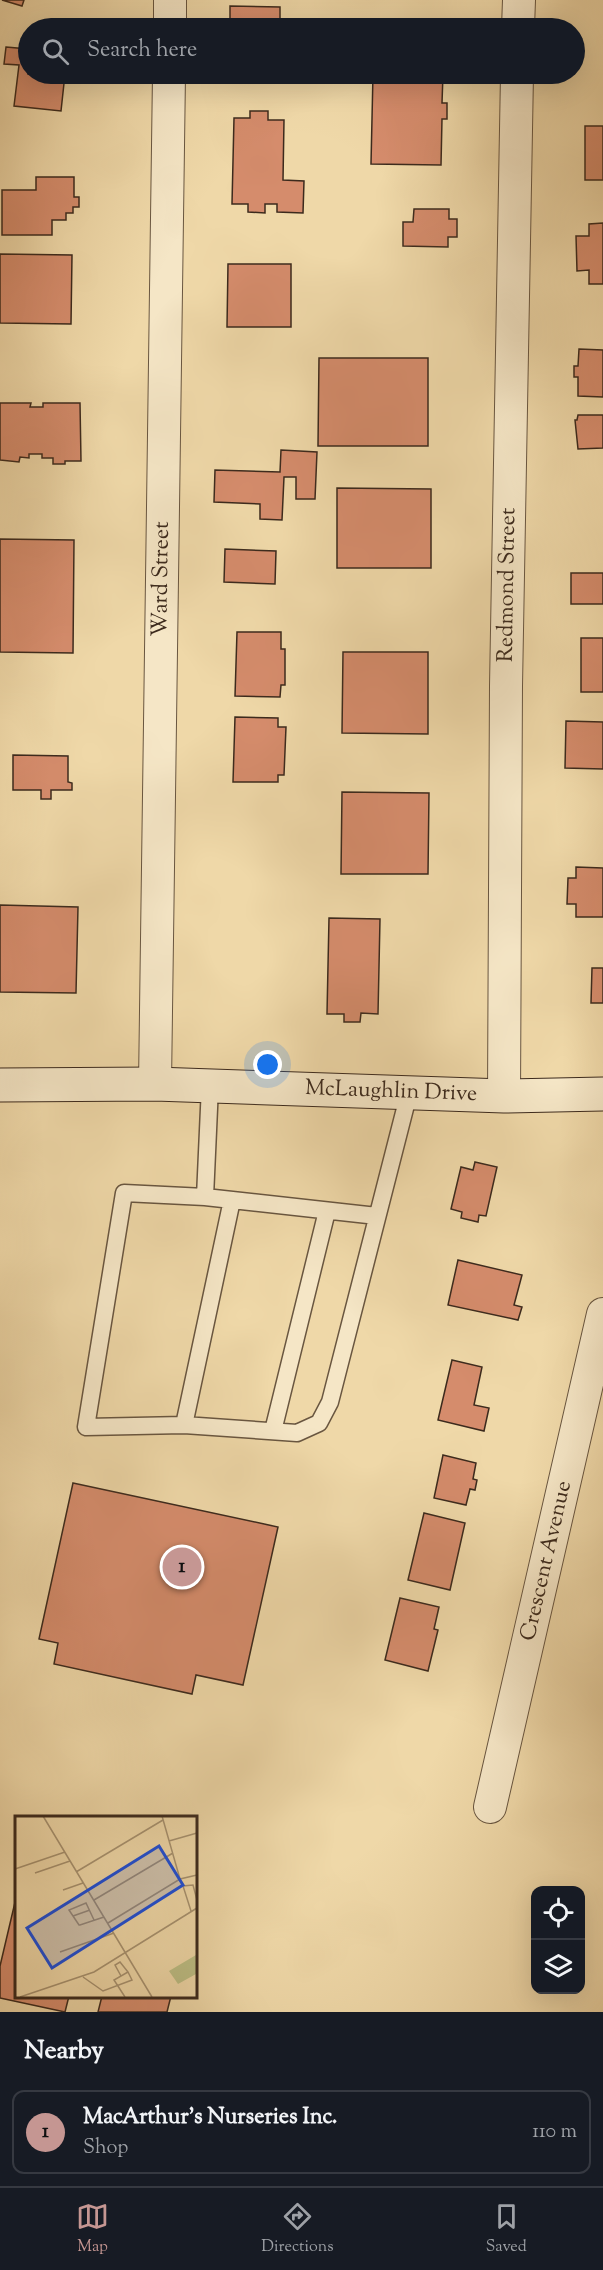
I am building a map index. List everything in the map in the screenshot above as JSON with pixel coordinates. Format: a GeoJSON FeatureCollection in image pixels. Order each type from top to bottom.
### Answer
{"type":"FeatureCollection","features":[{"type":"Feature","properties":{"kind":"main road","name":"McLaughlin Drive"},"geometry":{"type":"LineString","coordinates":[[0,1085],[155,1084],[504,1096],[603,1094]]}},
{"type":"Feature","properties":{"kind":"street"},"geometry":{"type":"LineString","coordinates":[[170,0],[170,18]]}},
{"type":"Feature","properties":{"kind":"street"},"geometry":{"type":"LineString","coordinates":[[518,18],[519,0]]}},
{"type":"Feature","properties":{"kind":"street","name":"Ward Street"},"geometry":{"type":"LineString","coordinates":[[155,1084],[169,84]]}},
{"type":"Feature","properties":{"kind":"street","name":"Redmond Street"},"geometry":{"type":"LineString","coordinates":[[504,1096],[507,662],[517,84]]}},
{"type":"Feature","properties":{"kind":"street","name":"Crescent Avenue"},"geometry":{"type":"LineString","coordinates":[[490,1807],[603,1314]]}},
{"type":"Feature","properties":{"kind":"lane"},"geometry":{"type":"LineString","coordinates":[[205,1197],[210,1086]]}},
{"type":"Feature","properties":{"kind":"lane"},"geometry":{"type":"LineString","coordinates":[[377,1216],[205,1197],[124,1193],[86,1427],[184,1425],[297,1433],[319,1424],[330,1402],[409,1093]]}},
{"type":"Feature","properties":{"kind":"lane"},"geometry":{"type":"LineString","coordinates":[[184,1425],[232,1200]]}},
{"type":"Feature","properties":{"kind":"lane"},"geometry":{"type":"LineString","coordinates":[[273,1431],[327,1210]]}},
{"type":"Feature","properties":{"kind":"building"},"geometry":{"type":"Polygon","coordinates":[[[2,0],[24,0],[22,6],[2,0]]]}},
{"type":"Feature","properties":{"kind":"building"},"geometry":{"type":"Polygon","coordinates":[[[230,6],[280,7],[280,18],[230,18],[230,6]]]}},
{"type":"Feature","properties":{"kind":"building"},"geometry":{"type":"Polygon","coordinates":[[[6,47],[18,48],[18,65],[4,64],[6,47]]]}},
{"type":"Feature","properties":{"kind":"building"},"geometry":{"type":"Polygon","coordinates":[[[18,73],[18,84],[64,84],[61,111],[14,106],[18,73]]]}},
{"type":"Feature","properties":{"kind":"building"},"geometry":{"type":"Polygon","coordinates":[[[373,84],[443,84],[442,103],[447,103],[447,119],[442,119],[441,165],[371,164],[373,84]]]}},
{"type":"Feature","properties":{"kind":"building"},"geometry":{"type":"Polygon","coordinates":[[[250,111],[268,111],[268,120],[284,120],[283,180],[304,181],[303,213],[277,212],[277,204],[265,204],[265,213],[248,212],[248,204],[232,204],[234,118],[250,118],[250,111]]]}},
{"type":"Feature","properties":{"kind":"building"},"geometry":{"type":"Polygon","coordinates":[[[585,126],[603,126],[603,180],[585,180],[585,126]]]}},
{"type":"Feature","properties":{"kind":"building"},"geometry":{"type":"Polygon","coordinates":[[[36,177],[74,177],[74,197],[79,197],[79,207],[73,207],[73,213],[66,213],[66,220],[52,220],[52,235],[2,235],[2,190],[36,190],[36,177]]]}},
{"type":"Feature","properties":{"kind":"building"},"geometry":{"type":"Polygon","coordinates":[[[414,209],[449,209],[449,219],[457,219],[457,237],[448,237],[448,247],[403,246],[403,222],[413,222],[414,209]]]}},
{"type":"Feature","properties":{"kind":"building"},"geometry":{"type":"Polygon","coordinates":[[[603,223],[603,284],[589,284],[589,270],[577,271],[576,236],[589,236],[589,224],[603,223]]]}},
{"type":"Feature","properties":{"kind":"building"},"geometry":{"type":"Polygon","coordinates":[[[0,254],[72,255],[71,324],[0,323],[0,254]]]}},
{"type":"Feature","properties":{"kind":"building"},"geometry":{"type":"Polygon","coordinates":[[[228,264],[291,264],[291,327],[227,327],[228,264]]]}},
{"type":"Feature","properties":{"kind":"building"},"geometry":{"type":"Polygon","coordinates":[[[579,349],[603,350],[603,397],[578,396],[578,377],[574,377],[574,366],[578,366],[579,349]]]}},
{"type":"Feature","properties":{"kind":"building"},"geometry":{"type":"Polygon","coordinates":[[[319,358],[428,358],[428,446],[318,446],[319,358]]]}},
{"type":"Feature","properties":{"kind":"building"},"geometry":{"type":"Polygon","coordinates":[[[0,403],[31,403],[30,407],[43,407],[43,403],[80,403],[81,461],[53,464],[53,458],[42,458],[42,454],[29,454],[29,458],[20,457],[19,462],[0,460],[0,403]]]}},
{"type":"Feature","properties":{"kind":"building"},"geometry":{"type":"Polygon","coordinates":[[[578,415],[603,415],[603,448],[578,449],[575,420],[578,415]]]}},
{"type":"Feature","properties":{"kind":"building"},"geometry":{"type":"Polygon","coordinates":[[[281,450],[317,452],[315,499],[296,499],[296,477],[284,477],[282,520],[260,519],[260,504],[214,502],[215,470],[280,472],[281,450]]]}},
{"type":"Feature","properties":{"kind":"building"},"geometry":{"type":"Polygon","coordinates":[[[337,488],[431,489],[431,568],[337,568],[337,488]]]}},
{"type":"Feature","properties":{"kind":"building"},"geometry":{"type":"Polygon","coordinates":[[[0,539],[74,540],[73,653],[0,652],[0,539]]]}},
{"type":"Feature","properties":{"kind":"building"},"geometry":{"type":"Polygon","coordinates":[[[225,549],[276,551],[275,584],[224,582],[225,549]]]}},
{"type":"Feature","properties":{"kind":"building"},"geometry":{"type":"Polygon","coordinates":[[[571,573],[603,573],[603,604],[571,604],[571,573]]]}},
{"type":"Feature","properties":{"kind":"building"},"geometry":{"type":"Polygon","coordinates":[[[237,632],[281,632],[281,649],[285,649],[285,685],[281,685],[280,697],[235,696],[237,632]]]}},
{"type":"Feature","properties":{"kind":"building"},"geometry":{"type":"Polygon","coordinates":[[[581,638],[603,638],[603,692],[581,692],[581,638]]]}},
{"type":"Feature","properties":{"kind":"building"},"geometry":{"type":"Polygon","coordinates":[[[343,652],[428,652],[428,734],[342,733],[343,652]]]}},
{"type":"Feature","properties":{"kind":"building"},"geometry":{"type":"Polygon","coordinates":[[[235,717],[278,718],[278,727],[286,727],[284,775],[278,775],[278,782],[233,782],[235,717]]]}},
{"type":"Feature","properties":{"kind":"building"},"geometry":{"type":"Polygon","coordinates":[[[566,721],[603,722],[603,769],[565,768],[566,721]]]}},
{"type":"Feature","properties":{"kind":"building"},"geometry":{"type":"Polygon","coordinates":[[[13,755],[68,756],[68,782],[72,783],[72,790],[51,790],[51,799],[41,799],[41,790],[13,790],[13,755]]]}},
{"type":"Feature","properties":{"kind":"building"},"geometry":{"type":"Polygon","coordinates":[[[342,792],[429,793],[428,874],[341,874],[342,792]]]}},
{"type":"Feature","properties":{"kind":"building"},"geometry":{"type":"Polygon","coordinates":[[[576,867],[603,868],[603,917],[576,917],[576,904],[567,904],[568,878],[576,878],[576,867]]]}},
{"type":"Feature","properties":{"kind":"building"},"geometry":{"type":"Polygon","coordinates":[[[0,905],[78,907],[76,993],[0,992],[0,905]]]}},
{"type":"Feature","properties":{"kind":"building"},"geometry":{"type":"Polygon","coordinates":[[[329,918],[380,919],[378,1014],[361,1013],[360,1022],[344,1022],[344,1014],[327,1014],[329,918]]]}},
{"type":"Feature","properties":{"kind":"building"},"geometry":{"type":"Polygon","coordinates":[[[592,968],[603,968],[603,1003],[591,1003],[592,968]]]}},
{"type":"Feature","properties":{"kind":"building"},"geometry":{"type":"Polygon","coordinates":[[[475,1162],[497,1167],[486,1216],[479,1215],[478,1222],[461,1218],[462,1212],[451,1209],[461,1167],[473,1170],[475,1162]]]}},
{"type":"Feature","properties":{"kind":"building"},"geometry":{"type":"Polygon","coordinates":[[[458,1260],[522,1275],[514,1305],[522,1307],[518,1320],[448,1305],[458,1260]]]}},
{"type":"Feature","properties":{"kind":"building"},"geometry":{"type":"Polygon","coordinates":[[[452,1360],[482,1367],[474,1405],[489,1408],[484,1431],[438,1420],[452,1360]]]}},
{"type":"Feature","properties":{"kind":"building"},"geometry":{"type":"Polygon","coordinates":[[[443,1455],[476,1463],[473,1479],[477,1480],[475,1490],[470,1489],[466,1505],[434,1498],[443,1455]]]}},
{"type":"Feature","properties":{"kind":"building"},"geometry":{"type":"Polygon","coordinates":[[[73,1483],[278,1527],[243,1685],[196,1675],[192,1694],[54,1664],[58,1643],[39,1639],[73,1483]]]}},
{"type":"Feature","properties":{"kind":"building"},"geometry":{"type":"Polygon","coordinates":[[[424,1513],[465,1523],[450,1590],[408,1580],[424,1513]]]}},
{"type":"Feature","properties":{"kind":"building"},"geometry":{"type":"Polygon","coordinates":[[[400,1598],[439,1607],[434,1629],[438,1630],[428,1671],[385,1660],[400,1598]]]}},
{"type":"Feature","properties":{"kind":"building"},"geometry":{"type":"Polygon","coordinates":[[[15,1902],[15,1997],[69,1997],[65,2012],[0,1998],[0,1966],[15,1902]]]}},
{"type":"Feature","properties":{"kind":"building"},"geometry":{"type":"Polygon","coordinates":[[[102,1997],[171,1997],[167,2012],[98,2012],[102,1997]]]}},
{"type":"Feature","properties":{"kind":"place","name":"MacArthur's Nurseries Inc."},"geometry":{"type":"Point","coordinates":[182,1567]}}]}
